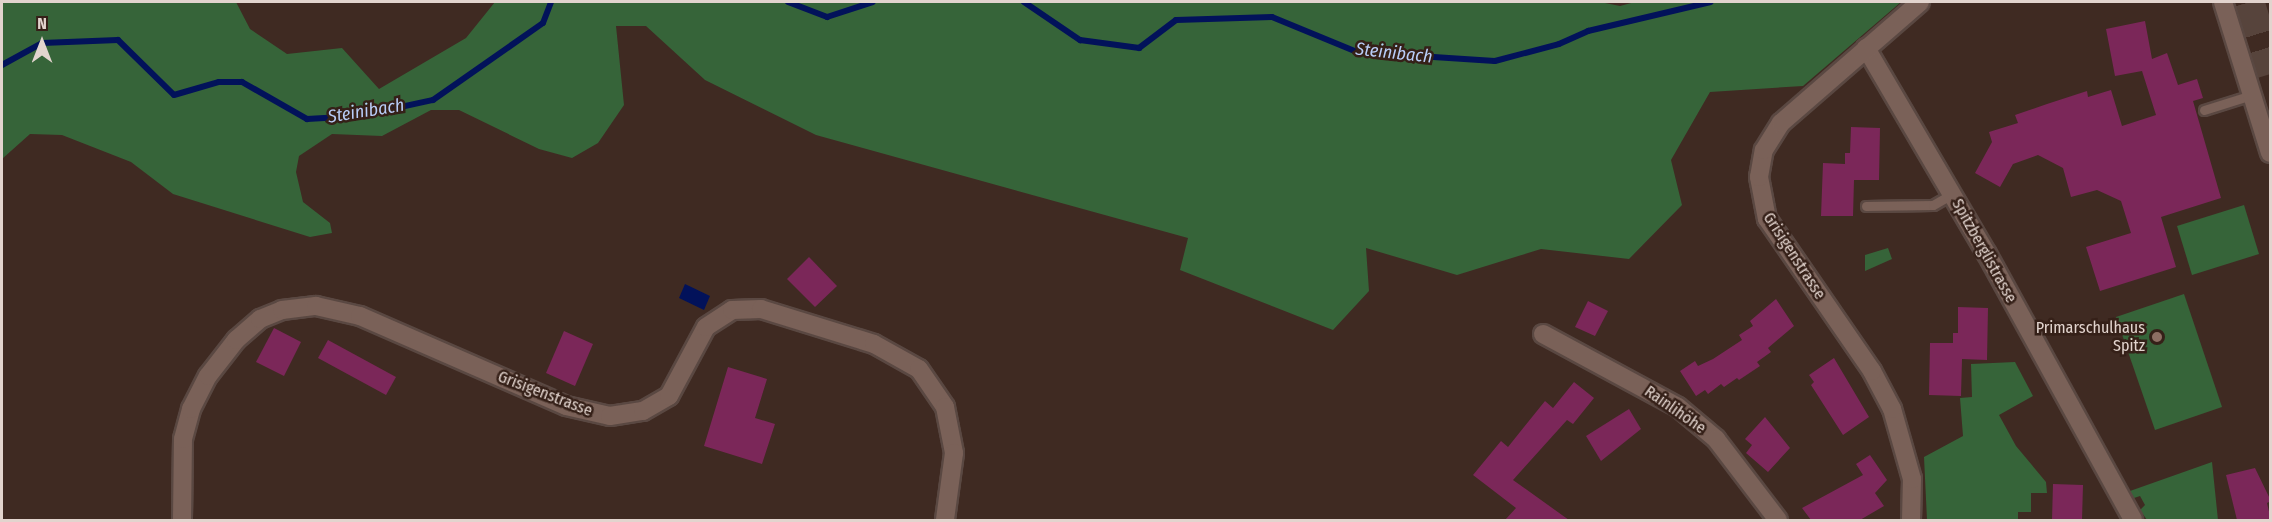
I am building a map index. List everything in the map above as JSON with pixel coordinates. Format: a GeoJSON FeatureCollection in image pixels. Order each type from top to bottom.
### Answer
{"type":"FeatureCollection","features":[{"type":"Feature","properties":{"kind":"street","name":"Grisigenstrasse"},"geometry":{"type":"LineString","coordinates":[[1911,520],[1912,479],[1892,409],[1872,371],[1767,219],[1760,191],[1764,150],[1781,123],[1920,2]]}},
{"type":"Feature","properties":{"kind":"street"},"geometry":{"type":"LineString","coordinates":[[2223,2],[2271,153]]}},
{"type":"Feature","properties":{"kind":"street","name":"Spitzberglistrasse"},"geometry":{"type":"LineString","coordinates":[[1866,48],[1952,194],[2133,520]]}},
{"type":"Feature","properties":{"kind":"street","name":"Grisigenstrasse"},"geometry":{"type":"LineString","coordinates":[[182,520],[183,439],[207,376],[236,340],[260,319],[282,310],[316,306],[360,316],[566,406],[610,416],[643,411],[669,396],[706,327],[732,310],[761,309],[874,344],[919,369],[945,407],[954,453],[945,520]]}},
{"type":"Feature","properties":{"kind":"street","name":"Rainlihöhe"},"geometry":{"type":"LineString","coordinates":[[1543,334],[1678,407],[1716,439],[1778,520]]}},
{"type":"Feature","properties":{"kind":"lane"},"geometry":{"type":"LineString","coordinates":[[2204,110],[2252,95]]}},
{"type":"Feature","properties":{"kind":"lane"},"geometry":{"type":"LineString","coordinates":[[1866,206],[1933,205],[1952,194]]}},
{"type":"Feature","properties":{"kind":"green space"},"geometry":{"type":"Polygon","coordinates":[[[2,2],[236,2],[250,29],[287,54],[342,48],[379,89],[466,38],[495,2],[1600,2],[1620,6],[1635,2],[1901,2],[1803,86],[1710,92],[1671,160],[1682,205],[1629,259],[1541,249],[1457,275],[1366,248],[1369,291],[1333,330],[1180,270],[1188,238],[816,135],[705,80],[646,26],[616,26],[624,105],[598,143],[572,158],[539,149],[459,110],[431,110],[382,136],[332,134],[299,156],[296,172],[303,202],[330,223],[332,233],[310,237],[173,194],[131,162],[62,135],[30,134],[2,159],[2,2]]]}},
{"type":"Feature","properties":{"kind":"green space"},"geometry":{"type":"Polygon","coordinates":[[[2244,205],[2259,254],[2192,275],[2177,226],[2244,205]]]}},
{"type":"Feature","properties":{"kind":"green space"},"geometry":{"type":"Polygon","coordinates":[[[1888,248],[1892,259],[1865,271],[1865,255],[1888,248]]]}},
{"type":"Feature","properties":{"kind":"green space"},"geometry":{"type":"Polygon","coordinates":[[[2184,294],[2222,407],[2155,430],[2116,317],[2184,294]]]}},
{"type":"Feature","properties":{"kind":"green space"},"geometry":{"type":"Polygon","coordinates":[[[2015,362],[2033,396],[1999,415],[2016,446],[2046,482],[2047,493],[2031,493],[2031,512],[2018,512],[2018,520],[1927,520],[1924,457],[1963,436],[1960,398],[1972,397],[1971,364],[2015,362]]]}},
{"type":"Feature","properties":{"kind":"green space"},"geometry":{"type":"Polygon","coordinates":[[[2212,462],[2218,520],[2147,520],[2140,510],[2145,505],[2140,496],[2134,498],[2130,491],[2212,462]]]}},
{"type":"Feature","properties":{"kind":"shaded area"},"geometry":{"type":"Polygon","coordinates":[[[685,284],[710,296],[704,310],[679,298],[685,284]]]}},
{"type":"Feature","properties":{"kind":"building"},"geometry":{"type":"Polygon","coordinates":[[[2145,21],[2152,59],[2167,53],[2178,85],[2197,79],[2203,98],[2193,101],[2221,198],[2161,217],[2176,267],[2100,291],[2086,247],[2131,233],[2121,201],[2097,190],[2071,197],[2063,168],[2038,155],[2013,164],[2000,187],[1975,173],[1992,142],[1989,132],[2018,123],[2015,115],[2087,91],[2088,97],[2111,90],[2122,126],[2156,115],[2142,71],[2115,76],[2106,29],[2145,21]]]}},
{"type":"Feature","properties":{"kind":"building"},"geometry":{"type":"Polygon","coordinates":[[[1851,127],[1880,128],[1879,180],[1854,180],[1853,216],[1821,216],[1823,163],[1845,164],[1845,153],[1850,153],[1851,127]]]}},
{"type":"Feature","properties":{"kind":"building"},"geometry":{"type":"Polygon","coordinates":[[[809,257],[837,286],[815,307],[787,279],[809,257]]]}},
{"type":"Feature","properties":{"kind":"building"},"geometry":{"type":"Polygon","coordinates":[[[1776,299],[1794,326],[1768,348],[1771,352],[1757,362],[1760,366],[1739,380],[1737,378],[1724,387],[1721,384],[1708,394],[1705,390],[1696,396],[1680,371],[1695,361],[1698,366],[1713,359],[1742,340],[1739,335],[1753,326],[1750,321],[1776,299]]]}},
{"type":"Feature","properties":{"kind":"building"},"geometry":{"type":"Polygon","coordinates":[[[1588,301],[1608,311],[1595,336],[1575,327],[1588,301]]]}},
{"type":"Feature","properties":{"kind":"building"},"geometry":{"type":"Polygon","coordinates":[[[1958,307],[1988,308],[1987,360],[1962,359],[1961,396],[1929,395],[1930,343],[1953,343],[1953,333],[1958,333],[1958,307]]]}},
{"type":"Feature","properties":{"kind":"building"},"geometry":{"type":"Polygon","coordinates":[[[274,328],[301,342],[284,376],[256,362],[274,328]]]}},
{"type":"Feature","properties":{"kind":"building"},"geometry":{"type":"Polygon","coordinates":[[[564,331],[593,344],[575,386],[546,373],[564,331]]]}},
{"type":"Feature","properties":{"kind":"building"},"geometry":{"type":"Polygon","coordinates":[[[328,340],[396,377],[386,395],[318,358],[328,340]]]}},
{"type":"Feature","properties":{"kind":"building"},"geometry":{"type":"Polygon","coordinates":[[[1834,358],[1869,417],[1843,435],[1811,385],[1814,382],[1809,375],[1834,358]]]}},
{"type":"Feature","properties":{"kind":"building"},"geometry":{"type":"Polygon","coordinates":[[[728,367],[767,379],[755,418],[775,424],[762,464],[704,446],[728,367]]]}},
{"type":"Feature","properties":{"kind":"building"},"geometry":{"type":"Polygon","coordinates":[[[1574,382],[1594,398],[1573,424],[1567,420],[1513,480],[1569,520],[1505,520],[1516,508],[1473,475],[1501,441],[1508,447],[1545,401],[1553,408],[1574,382]]]}},
{"type":"Feature","properties":{"kind":"building"},"geometry":{"type":"Polygon","coordinates":[[[1629,409],[1641,429],[1601,461],[1586,436],[1629,409]]]}},
{"type":"Feature","properties":{"kind":"building"},"geometry":{"type":"Polygon","coordinates":[[[1765,417],[1790,448],[1768,472],[1746,453],[1752,445],[1745,439],[1765,417]]]}},
{"type":"Feature","properties":{"kind":"building"},"geometry":{"type":"Polygon","coordinates":[[[1870,455],[1887,480],[1875,493],[1884,506],[1860,520],[1811,520],[1802,508],[1863,475],[1856,464],[1870,455]]]}},
{"type":"Feature","properties":{"kind":"building"},"geometry":{"type":"Polygon","coordinates":[[[2255,468],[2271,501],[2267,503],[2271,520],[2237,520],[2226,475],[2255,468]]]}},
{"type":"Feature","properties":{"kind":"building"},"geometry":{"type":"Polygon","coordinates":[[[2053,484],[2083,485],[2082,520],[2052,520],[2053,484]]]}},
{"type":"Feature","properties":{"kind":"waterway","name":"Steinibach"},"geometry":{"type":"LineString","coordinates":[[2,65],[42,43],[118,40],[174,95],[219,82],[242,82],[307,119],[359,116],[433,100],[543,23],[551,2]]}},
{"type":"Feature","properties":{"kind":"waterway","name":"Steinibach"},"geometry":{"type":"LineString","coordinates":[[788,2],[827,17],[873,2]]}},
{"type":"Feature","properties":{"kind":"waterway","name":"Steinibach"},"geometry":{"type":"LineString","coordinates":[[1024,2],[1080,40],[1139,48],[1176,20],[1272,17],[1357,52],[1495,61],[1559,44],[1588,31],[1711,2]]}},
{"type":"Feature","properties":{"kind":"tunnel"},"geometry":{"type":"LineString","coordinates":[[2248,2],[2270,74]]}},
{"type":"Feature","properties":{"kind":"place","name":"Primarschulhaus Spitz"},"geometry":{"type":"Point","coordinates":[2157,337]}}]}
